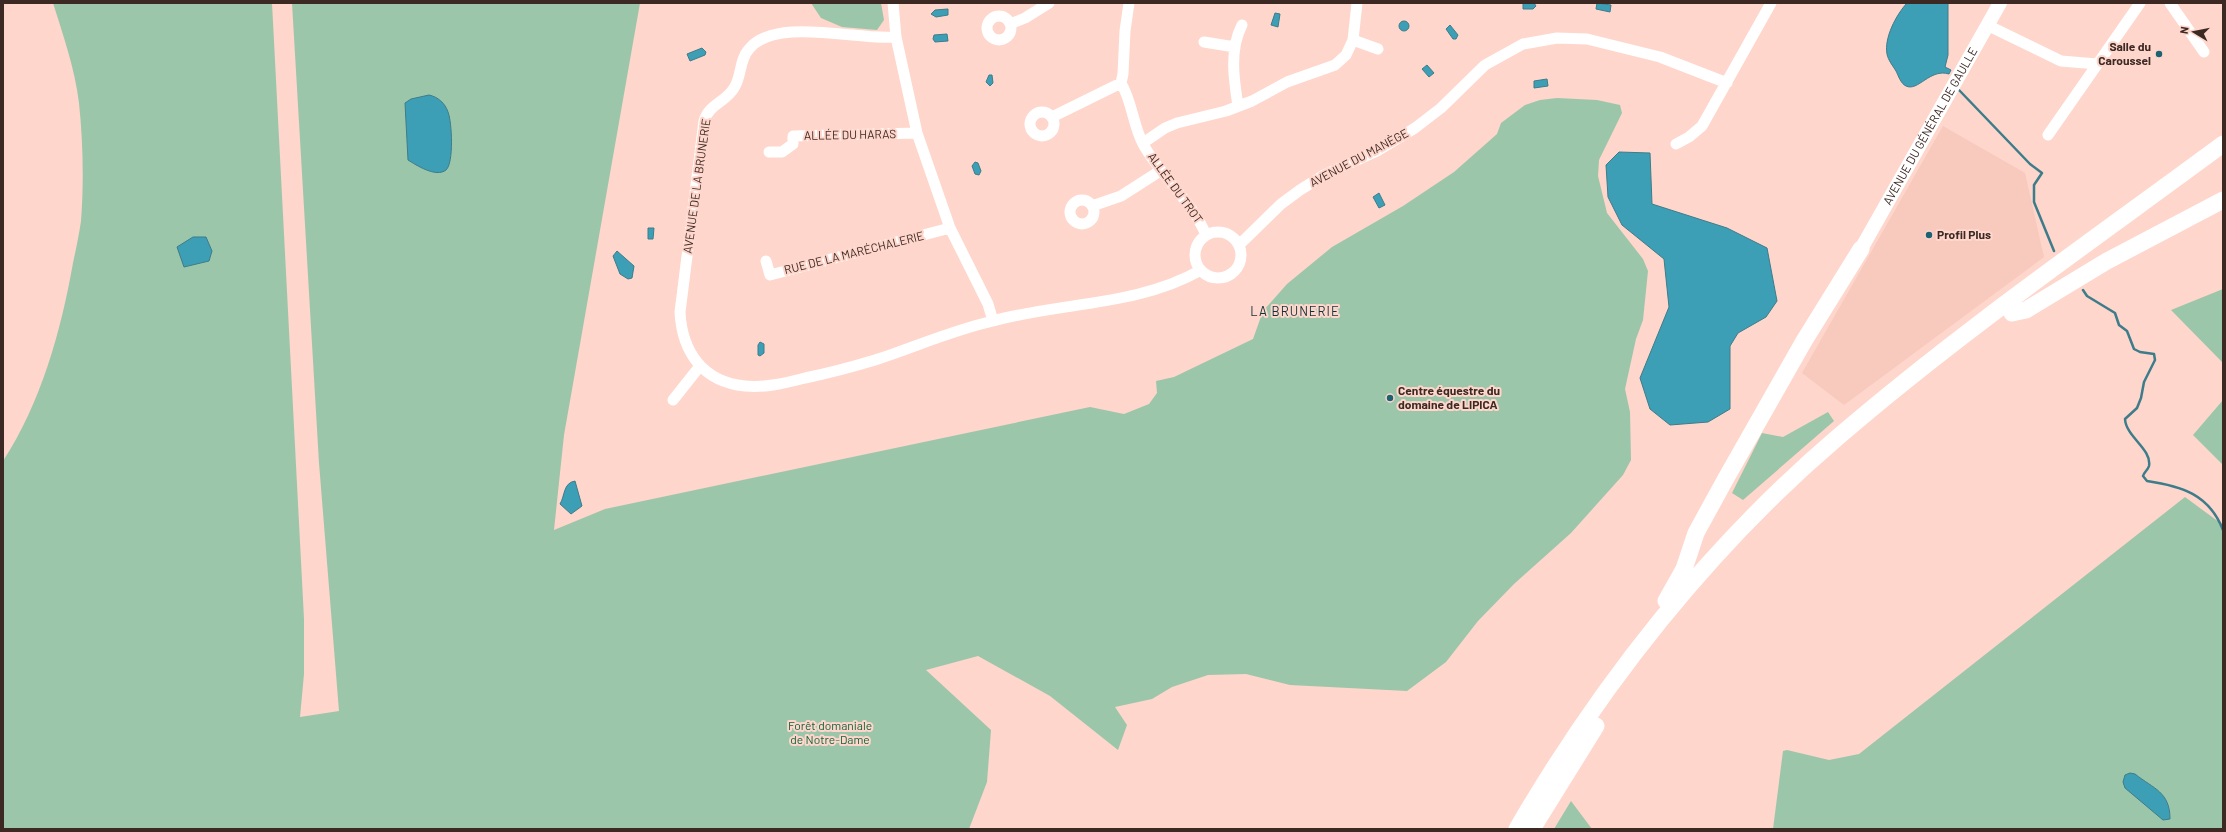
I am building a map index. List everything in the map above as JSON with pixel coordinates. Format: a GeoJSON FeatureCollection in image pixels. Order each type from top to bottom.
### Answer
{"type":"FeatureCollection","features":[{"type":"Feature","properties":{"kind":"highway"},"geometry":{"type":"LineString","coordinates":[[1517,829],[1573,738],[1652,630],[1734,538],[1836,438],[1917,371],[2223,144]]}},
{"type":"Feature","properties":{"kind":"highway"},"geometry":{"type":"LineString","coordinates":[[1532,829],[1586,741],[1634,673],[1677,618],[1728,559],[1842,445],[1923,378],[2223,155]]}},
{"type":"Feature","properties":{"kind":"highway"},"geometry":{"type":"LineString","coordinates":[[2012,313],[2026,310],[2107,260],[2223,200]]}},
{"type":"Feature","properties":{"kind":"highway"},"geometry":{"type":"LineString","coordinates":[[1652,630],[1663,606],[1675,588],[1684,569],[1696,533],[1804,341],[1861,249]]}},
{"type":"Feature","properties":{"kind":"main road","name":"AVENUE DU GÉNÉRAL DE GAULLE"},"geometry":{"type":"LineString","coordinates":[[1861,249],[2000,3]]}},
{"type":"Feature","properties":{"kind":"street"},"geometry":{"type":"LineString","coordinates":[[893,3],[896,37],[917,133],[950,228],[988,304],[993,321]]}},
{"type":"Feature","properties":{"kind":"street"},"geometry":{"type":"LineString","coordinates":[[1010,24],[1025,18],[1049,3]]}},
{"type":"Feature","properties":{"kind":"street","name":"ALLÉE DU TROT"},"geometry":{"type":"LineString","coordinates":[[1129,3],[1125,31],[1124,74],[1121,83],[1143,143],[1160,171],[1201,222],[1206,235]]}},
{"type":"Feature","properties":{"kind":"street"},"geometry":{"type":"LineString","coordinates":[[1143,143],[1165,128],[1177,123],[1252,101],[1287,82],[1335,65],[1346,55],[1353,40],[1357,3]]}},
{"type":"Feature","properties":{"kind":"street"},"geometry":{"type":"LineString","coordinates":[[1676,144],[1689,137],[1702,126],[1771,3]]}},
{"type":"Feature","properties":{"kind":"street"},"geometry":{"type":"LineString","coordinates":[[2048,135],[2140,3]]}},
{"type":"Feature","properties":{"kind":"street"},"geometry":{"type":"LineString","coordinates":[[2170,3],[2204,52]]}},
{"type":"Feature","properties":{"kind":"street"},"geometry":{"type":"LineString","coordinates":[[1238,106],[1234,80],[1234,47],[1242,25]]}},
{"type":"Feature","properties":{"kind":"street"},"geometry":{"type":"LineString","coordinates":[[1987,25],[2062,61],[2097,64]]}},
{"type":"Feature","properties":{"kind":"street","name":"AVENUE DE LA BRUNERIE"},"geometry":{"type":"LineString","coordinates":[[896,37],[884,38],[802,32],[763,37],[755,42],[744,55],[737,84],[732,91],[708,111],[703,126],[680,312],[683,338],[689,351],[700,366],[714,376],[728,383],[745,386],[773,385],[852,367],[951,332],[993,321],[1051,308],[1109,301],[1157,289],[1183,280],[1201,270]]}},
{"type":"Feature","properties":{"kind":"street","name":"AVENUE DU MANÈGE"},"geometry":{"type":"LineString","coordinates":[[1239,244],[1281,204],[1300,190],[1324,175],[1371,154],[1409,132],[1441,108],[1485,66],[1523,44],[1557,38],[1587,39],[1660,57],[1727,83]]}},
{"type":"Feature","properties":{"kind":"street"},"geometry":{"type":"LineString","coordinates":[[1353,40],[1378,49]]}},
{"type":"Feature","properties":{"kind":"street"},"geometry":{"type":"LineString","coordinates":[[1204,42],[1234,47]]}},
{"type":"Feature","properties":{"kind":"street"},"geometry":{"type":"LineString","coordinates":[[1052,117],[1121,83]]}},
{"type":"Feature","properties":{"kind":"street","name":"ALLÉE DU HARAS"},"geometry":{"type":"LineString","coordinates":[[769,152],[782,152],[793,144],[793,136],[917,133]]}},
{"type":"Feature","properties":{"kind":"street"},"geometry":{"type":"LineString","coordinates":[[1092,206],[1121,196],[1160,171]]}},
{"type":"Feature","properties":{"kind":"street","name":"RUE DE LA MARÉCHALERIE"},"geometry":{"type":"LineString","coordinates":[[766,261],[770,275],[950,228]]}},
{"type":"Feature","properties":{"kind":"street"},"geometry":{"type":"LineString","coordinates":[[1221,232],[1234,238],[1239,244],[1241,258],[1235,270],[1229,275],[1214,277],[1201,270],[1197,263],[1196,247],[1206,235],[1221,232]]}},
{"type":"Feature","properties":{"kind":"street"},"geometry":{"type":"LineString","coordinates":[[673,400],[700,366]]}},
{"type":"Feature","properties":{"kind":"shaded area"},"geometry":{"type":"Polygon","coordinates":[[[1943,126],[2025,173],[2044,257],[1844,405],[1802,373],[1943,126]]]}},
{"type":"Feature","properties":{"kind":"green space","name":"Forêt domaniale de Notre-Dame"},"geometry":{"type":"Polygon","coordinates":[[[53,3],[272,3],[304,619],[304,674],[300,717],[339,711],[319,463],[292,3],[640,3],[564,435],[554,530],[605,509],[1090,407],[1124,414],[1149,404],[1157,393],[1156,381],[1174,377],[1253,339],[1263,311],[1287,284],[1332,247],[1403,206],[1454,172],[1497,134],[1501,123],[1525,105],[1540,100],[1557,98],[1597,100],[1620,105],[1622,113],[1599,160],[1598,176],[1607,213],[1643,259],[1648,271],[1643,320],[1636,339],[1625,389],[1630,412],[1631,460],[1623,475],[1571,533],[1514,584],[1478,621],[1446,662],[1407,691],[1290,685],[1246,674],[1208,675],[1172,687],[1152,699],[1115,707],[1127,725],[1118,750],[1050,696],[978,656],[926,670],[991,730],[987,782],[969,829],[3,829],[3,461],[16,439],[39,391],[56,340],[68,289],[81,221],[83,191],[83,162],[77,90],[72,65],[53,3]]]}},
{"type":"Feature","properties":{"kind":"green space"},"geometry":{"type":"Polygon","coordinates":[[[811,3],[881,3],[884,20],[877,30],[842,27],[821,18],[811,3]]]}},
{"type":"Feature","properties":{"kind":"green space"},"geometry":{"type":"Polygon","coordinates":[[[2223,289],[2223,363],[2171,310],[2223,289]]]}},
{"type":"Feature","properties":{"kind":"green space"},"geometry":{"type":"Polygon","coordinates":[[[2223,400],[2223,465],[2193,435],[2223,400]]]}},
{"type":"Feature","properties":{"kind":"green space"},"geometry":{"type":"Polygon","coordinates":[[[1828,412],[1834,421],[1743,500],[1732,493],[1762,433],[1783,437],[1828,412]]]}},
{"type":"Feature","properties":{"kind":"green space"},"geometry":{"type":"Polygon","coordinates":[[[2185,497],[2223,525],[2223,829],[1773,829],[1783,751],[1787,750],[1829,760],[1859,754],[2185,497]]]}},
{"type":"Feature","properties":{"kind":"green space"},"geometry":{"type":"Polygon","coordinates":[[[1571,801],[1592,829],[1554,829],[1571,801]]]}},
{"type":"Feature","properties":{"kind":"water"},"geometry":{"type":"Polygon","coordinates":[[[1523,3],[1534,3],[1536,6],[1533,9],[1523,9],[1523,3]]]}},
{"type":"Feature","properties":{"kind":"water"},"geometry":{"type":"Polygon","coordinates":[[[1597,3],[1611,5],[1610,12],[1596,9],[1597,3]]]}},
{"type":"Feature","properties":{"kind":"water"},"geometry":{"type":"Polygon","coordinates":[[[1907,3],[1948,3],[1948,55],[1945,67],[1951,70],[1949,74],[1936,74],[1911,87],[1904,85],[1901,81],[1887,54],[1887,41],[1889,34],[1895,20],[1907,3]]]}},
{"type":"Feature","properties":{"kind":"water"},"geometry":{"type":"Polygon","coordinates":[[[948,9],[948,15],[936,17],[931,14],[935,10],[948,9]]]}},
{"type":"Feature","properties":{"kind":"water"},"geometry":{"type":"Polygon","coordinates":[[[1275,13],[1280,14],[1278,27],[1271,25],[1275,13]]]}},
{"type":"Feature","properties":{"kind":"water"},"geometry":{"type":"Polygon","coordinates":[[[1404,21],[1409,26],[1404,31],[1399,26],[1404,21]]]}},
{"type":"Feature","properties":{"kind":"water"},"geometry":{"type":"Polygon","coordinates":[[[1450,25],[1458,35],[1456,39],[1453,39],[1446,29],[1450,25]]]}},
{"type":"Feature","properties":{"kind":"water"},"geometry":{"type":"Polygon","coordinates":[[[947,34],[948,41],[935,42],[933,39],[934,35],[947,34]]]}},
{"type":"Feature","properties":{"kind":"water"},"geometry":{"type":"Polygon","coordinates":[[[702,48],[706,52],[705,55],[690,61],[687,54],[702,48]]]}},
{"type":"Feature","properties":{"kind":"water"},"geometry":{"type":"Polygon","coordinates":[[[1427,65],[1434,73],[1429,77],[1422,69],[1427,65]]]}},
{"type":"Feature","properties":{"kind":"water"},"geometry":{"type":"Polygon","coordinates":[[[989,75],[992,75],[993,83],[990,86],[986,82],[989,75]]]}},
{"type":"Feature","properties":{"kind":"water"},"geometry":{"type":"Polygon","coordinates":[[[1547,79],[1548,86],[1534,88],[1534,81],[1547,79]]]}},
{"type":"Feature","properties":{"kind":"water"},"geometry":{"type":"Polygon","coordinates":[[[429,95],[438,99],[447,109],[452,142],[449,166],[446,170],[437,173],[426,170],[408,160],[405,103],[411,99],[429,95]]]}},
{"type":"Feature","properties":{"kind":"water"},"geometry":{"type":"Polygon","coordinates":[[[1619,152],[1650,153],[1652,204],[1727,228],[1767,248],[1777,301],[1766,317],[1738,333],[1730,346],[1730,409],[1708,422],[1670,425],[1650,409],[1640,378],[1669,307],[1664,259],[1622,225],[1608,197],[1606,165],[1619,152]]]}},
{"type":"Feature","properties":{"kind":"water"},"geometry":{"type":"Polygon","coordinates":[[[975,162],[978,163],[981,171],[979,175],[975,174],[972,166],[975,162]]]}},
{"type":"Feature","properties":{"kind":"water"},"geometry":{"type":"Polygon","coordinates":[[[1379,193],[1385,205],[1379,208],[1373,197],[1379,193]]]}},
{"type":"Feature","properties":{"kind":"water"},"geometry":{"type":"Polygon","coordinates":[[[648,228],[654,228],[653,239],[648,239],[648,228]]]}},
{"type":"Feature","properties":{"kind":"water"},"geometry":{"type":"Polygon","coordinates":[[[193,237],[206,237],[212,251],[209,261],[184,267],[177,247],[193,237]]]}},
{"type":"Feature","properties":{"kind":"water"},"geometry":{"type":"Polygon","coordinates":[[[617,251],[634,266],[632,278],[628,279],[620,274],[613,256],[617,251]]]}},
{"type":"Feature","properties":{"kind":"water"},"geometry":{"type":"Polygon","coordinates":[[[760,342],[764,344],[764,353],[760,356],[758,355],[758,345],[760,342]]]}},
{"type":"Feature","properties":{"kind":"water"},"geometry":{"type":"Polygon","coordinates":[[[575,481],[582,506],[571,514],[560,504],[566,487],[571,482],[575,481]]]}},
{"type":"Feature","properties":{"kind":"water"},"geometry":{"type":"Polygon","coordinates":[[[2130,773],[2135,774],[2160,792],[2167,803],[2170,819],[2163,820],[2125,788],[2123,782],[2125,775],[2130,773]]]}},
{"type":"Feature","properties":{"kind":"waterway"},"geometry":{"type":"LineString","coordinates":[[1959,90],[2030,164],[2042,173],[2034,185],[2034,202],[2054,251]]}},
{"type":"Feature","properties":{"kind":"waterway"},"geometry":{"type":"LineString","coordinates":[[2083,290],[2087,296],[2115,313],[2119,325],[2127,331],[2134,349],[2140,352],[2154,354],[2155,360],[2144,382],[2141,398],[2137,408],[2125,419],[2126,425],[2130,432],[2143,448],[2149,460],[2149,466],[2143,476],[2147,481],[2182,489],[2202,500],[2210,508],[2223,530]]}},
{"type":"Feature","properties":{"kind":"place","name":"Salle du Caroussel"},"geometry":{"type":"Point","coordinates":[2159,54]}},
{"type":"Feature","properties":{"kind":"place","name":"Profil Plus"},"geometry":{"type":"Point","coordinates":[1929,235]}},
{"type":"Feature","properties":{"kind":"place","name":"Centre équestre du domaine de LIPICA"},"geometry":{"type":"Point","coordinates":[1390,398]}},
{"type":"Feature","properties":{"kind":"district","name":"LA BRUNERIE"},"geometry":{"type":"Point","coordinates":[1295,311]}}]}
